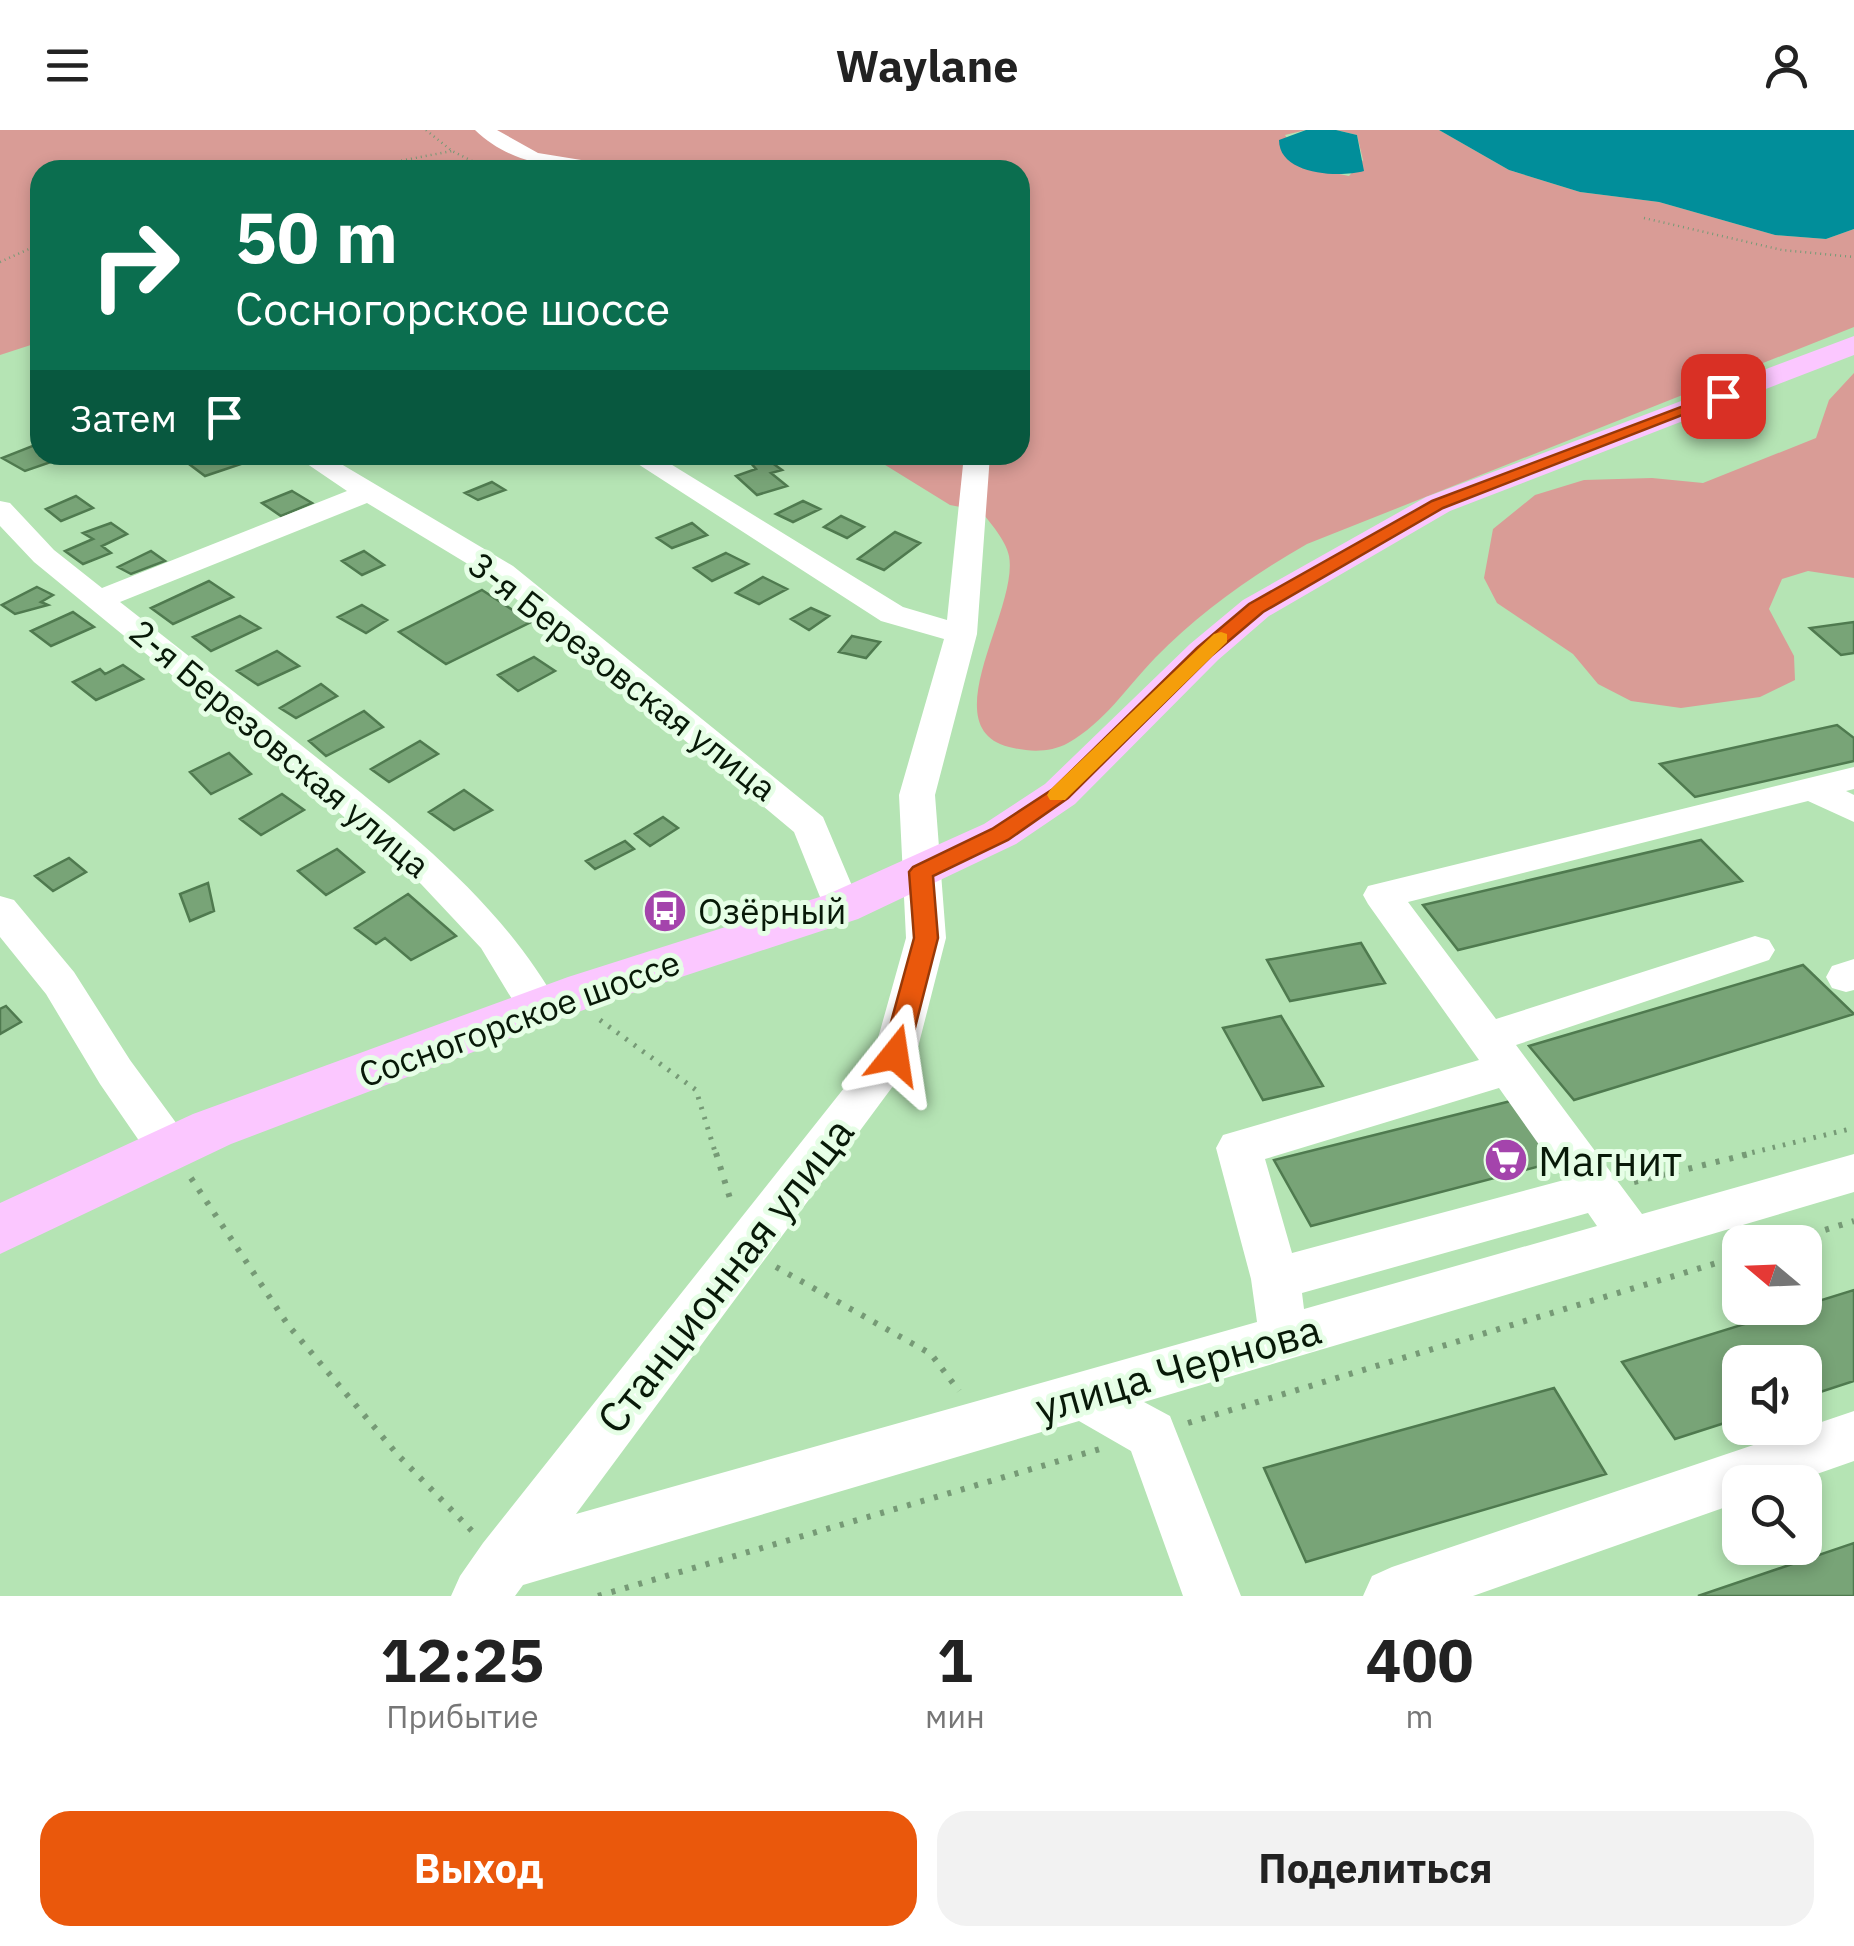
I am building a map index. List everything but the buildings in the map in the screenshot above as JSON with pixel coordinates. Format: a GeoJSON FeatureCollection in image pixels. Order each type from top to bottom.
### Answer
{"type":"FeatureCollection","features":[{"type":"Feature","properties":{"kind":"main road","name":"Сосногорское шоссе"},"geometry":{"type":"LineString","coordinates":[[0,1230],[169,1148],[538,1008],[842,907],[921,872],[1000,834],[1060,794],[1204,652],[1256,608],[1438,504],[1854,345]]}},
{"type":"Feature","properties":{"kind":"main road","name":"Сосногорское шоссе"},"geometry":{"type":"LineString","coordinates":[[0,1244],[169,1148]]}},
{"type":"Feature","properties":{"kind":"street"},"geometry":{"type":"LineString","coordinates":[[484,130],[533,158],[545,160]]}},
{"type":"Feature","properties":{"kind":"street","name":"3-я Березовская улица"},"geometry":{"type":"LineString","coordinates":[[324,465],[502,572],[810,826],[842,907]]}},
{"type":"Feature","properties":{"kind":"street"},"geometry":{"type":"LineString","coordinates":[[653,465],[892,614],[962,634]]}},
{"type":"Feature","properties":{"kind":"street","name":"Станционная улица"},"geometry":{"type":"LineString","coordinates":[[491,1580],[895,1055],[926,938],[917,795],[962,634],[976,465]]}},
{"type":"Feature","properties":{"kind":"street"},"geometry":{"type":"LineString","coordinates":[[100,599],[369,492]]}},
{"type":"Feature","properties":{"kind":"street","name":"2-я Березовская улица"},"geometry":{"type":"LineString","coordinates":[[0,509],[44,556],[434,875],[495,938],[538,1008]]}},
{"type":"Feature","properties":{"kind":"street"},"geometry":{"type":"LineString","coordinates":[[1632,1237],[1382,895],[1854,778]]}},
{"type":"Feature","properties":{"kind":"street"},"geometry":{"type":"LineString","coordinates":[[1812,788],[1854,810]]}},
{"type":"Feature","properties":{"kind":"street"},"geometry":{"type":"LineString","coordinates":[[0,910],[60,983],[115,1072],[169,1148]]}},
{"type":"Feature","properties":{"kind":"street"},"geometry":{"type":"LineString","coordinates":[[1284,1338],[1275,1279],[1240,1148],[1496,1054],[1756,950]]}},
{"type":"Feature","properties":{"kind":"street","name":"улица Чернова"},"geometry":{"type":"LineString","coordinates":[[491,1580],[1083,1396],[1854,1173]]}},
{"type":"Feature","properties":{"kind":"street"},"geometry":{"type":"LineString","coordinates":[[1275,1279],[1600,1190]]}},
{"type":"Feature","properties":{"kind":"street"},"geometry":{"type":"LineString","coordinates":[[1083,1396],[1151,1434],[1212,1596]]}},
{"type":"Feature","properties":{"kind":"street"},"geometry":{"type":"LineString","coordinates":[[1392,1596],[1854,1436]]}},
{"type":"Feature","properties":{"kind":"path"},"geometry":{"type":"LineString","coordinates":[[426,130],[470,160]]}},
{"type":"Feature","properties":{"kind":"path"},"geometry":{"type":"LineString","coordinates":[[405,160],[452,151]]}},
{"type":"Feature","properties":{"kind":"path"},"geometry":{"type":"LineString","coordinates":[[1644,218],[1782,250],[1854,256]]}},
{"type":"Feature","properties":{"kind":"path"},"geometry":{"type":"LineString","coordinates":[[0,262],[30,248]]}},
{"type":"Feature","properties":{"kind":"path"},"geometry":{"type":"LineString","coordinates":[[1600,1190],[1854,1128]]}},
{"type":"Feature","properties":{"kind":"path"},"geometry":{"type":"LineString","coordinates":[[169,1148],[232,1235],[288,1324],[397,1454],[491,1580]]}},
{"type":"Feature","properties":{"kind":"path"},"geometry":{"type":"LineString","coordinates":[[1822,1231],[1854,1222]]}},
{"type":"Feature","properties":{"kind":"shaded area"},"geometry":{"type":"Polygon","coordinates":[[[0,130],[1306,130],[1285,135],[1305,167],[1349,176],[1363,160],[1357,135],[1336,130],[1439,130],[1509,170],[1580,192],[1659,202],[1775,235],[1826,239],[1854,229],[1854,327],[1307,544],[1246,582],[1190,625],[1081,735],[1054,749],[1039,751],[1009,747],[987,735],[978,716],[984,664],[1009,579],[1005,544],[981,511],[950,505],[885,465],[1030,465],[1030,160],[30,160],[30,345],[0,355],[0,130]]]}},
{"type":"Feature","properties":{"kind":"shaded area"},"geometry":{"type":"Polygon","coordinates":[[[1854,373],[1854,578],[1808,571],[1782,579],[1769,609],[1794,656],[1795,680],[1760,697],[1681,708],[1631,701],[1598,684],[1573,654],[1497,603],[1484,578],[1493,529],[1535,495],[1584,480],[1652,478],[1703,483],[1816,438],[1829,400],[1854,373]]]}},
{"type":"Feature","properties":{"kind":"water"},"geometry":{"type":"Polygon","coordinates":[[[1306,130],[1357,135],[1364,171],[1326,173],[1289,161],[1279,140],[1306,130]]]}},
{"type":"Feature","properties":{"kind":"water"},"geometry":{"type":"Polygon","coordinates":[[[1439,130],[1854,130],[1854,229],[1826,239],[1775,235],[1659,202],[1580,192],[1509,170],[1439,130]]]}},
{"type":"Feature","properties":{"kind":"slow traffic"},"geometry":{"type":"LineString","coordinates":[[1058,795],[1221,638]]}},
{"type":"Feature","properties":{"kind":"place","name":"Озёрный"},"geometry":{"type":"Point","coordinates":[665,911]}},
{"type":"Feature","properties":{"kind":"place","name":"Магнит"},"geometry":{"type":"Point","coordinates":[1506,1160]}},
{"type":"Feature","properties":{"kind":"route"},"geometry":{"type":"LineString","coordinates":[[895,1055],[926,938],[921,872],[1000,834],[1060,794],[1204,652],[1256,608],[1438,504],[1723,396]]}}]}
